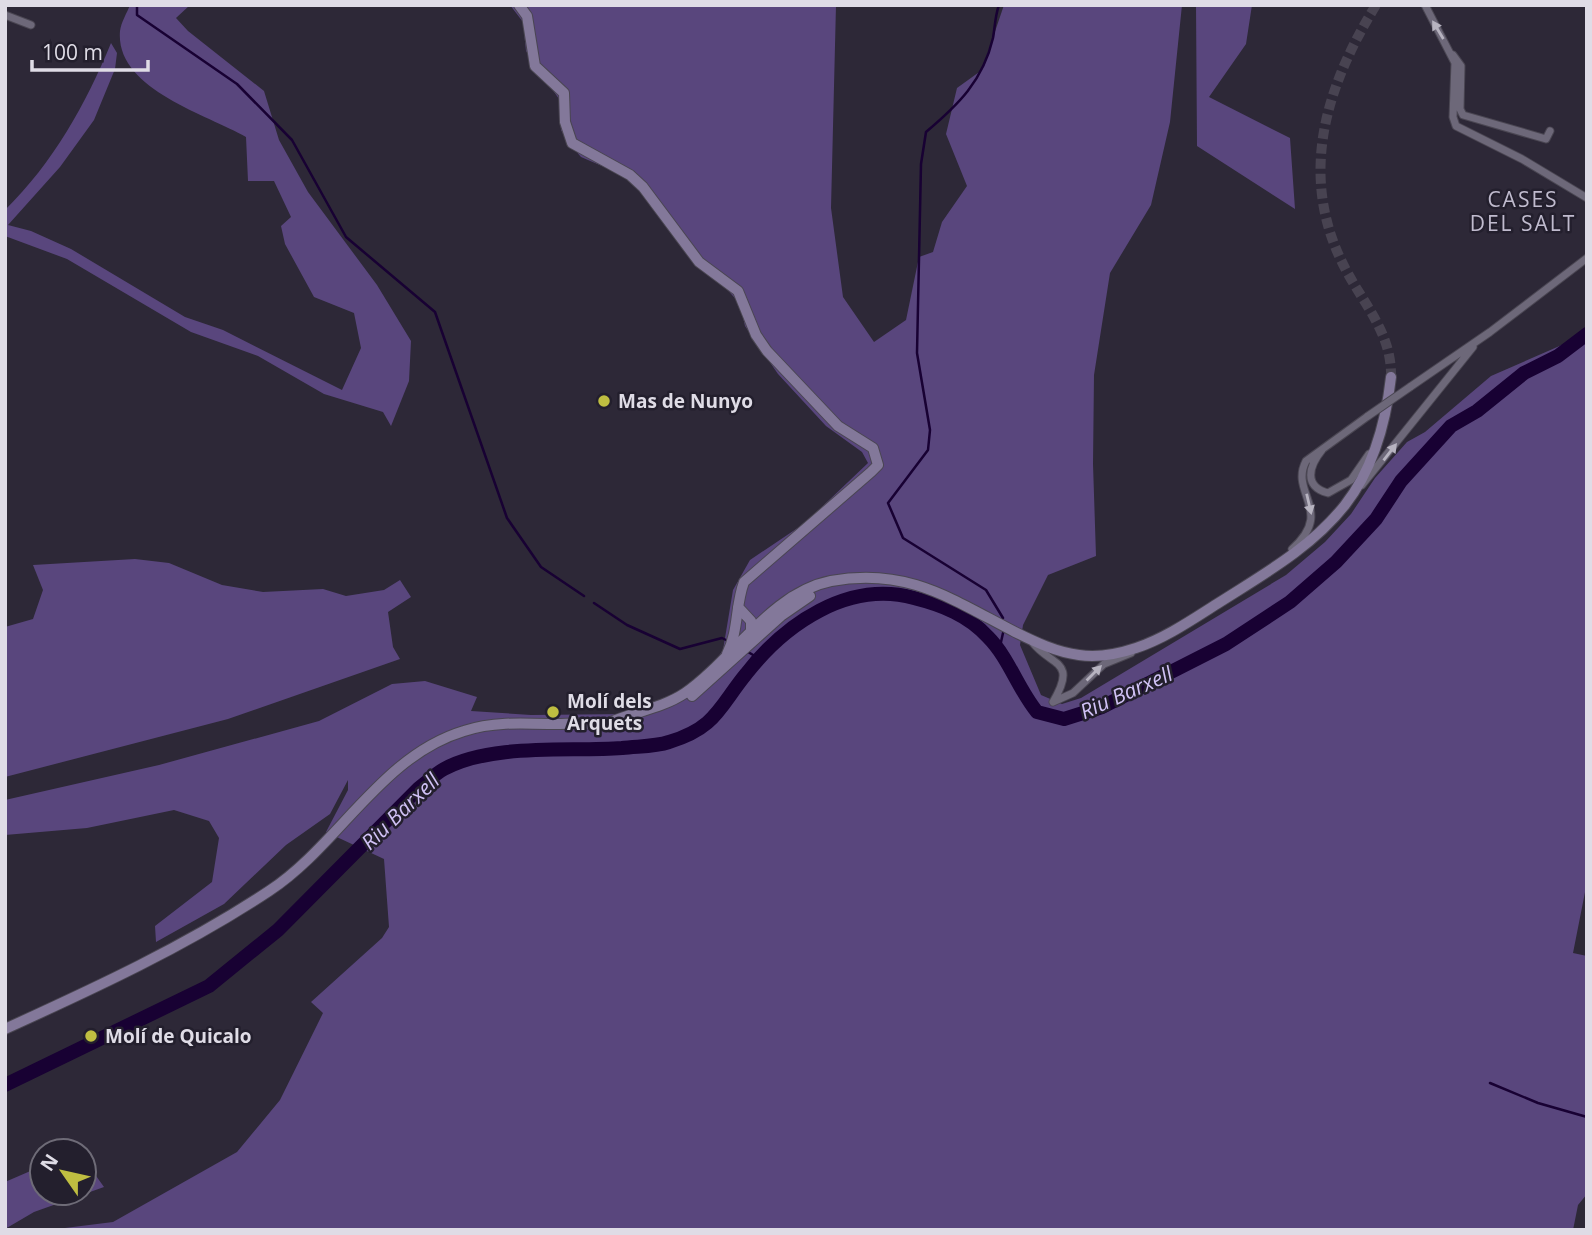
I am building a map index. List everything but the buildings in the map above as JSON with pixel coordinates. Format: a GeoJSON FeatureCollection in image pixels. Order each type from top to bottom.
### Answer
{"type":"FeatureCollection","features":[{"type":"Feature","properties":{"kind":"main road"},"geometry":{"type":"LineString","coordinates":[[519,5],[527,16],[535,66],[564,93],[565,122],[572,143],[630,175],[643,187],[699,262],[738,291],[756,335],[767,351],[838,426],[867,443],[878,458],[878,464],[872,472],[753,571],[744,582],[738,607],[738,625],[728,661]]}},
{"type":"Feature","properties":{"kind":"main road"},"geometry":{"type":"LineString","coordinates":[[728,661],[766,619],[794,597],[829,581],[891,578],[920,584],[1052,649],[1088,656],[1138,648],[1180,627],[1265,574],[1309,543],[1346,504],[1363,475],[1379,438],[1391,377]]}},
{"type":"Feature","properties":{"kind":"main road"},"geometry":{"type":"LineString","coordinates":[[5,1029],[153,958],[267,892],[312,857],[398,768],[435,743],[464,731],[490,725],[607,724],[673,700],[728,661],[781,616],[841,580]]}},
{"type":"Feature","properties":{"kind":"main road"},"geometry":{"type":"LineString","coordinates":[[738,607],[751,621],[751,634]]}},
{"type":"Feature","properties":{"kind":"main road"},"geometry":{"type":"LineString","coordinates":[[738,625],[741,631],[756,634],[772,619],[781,616]]}},
{"type":"Feature","properties":{"kind":"main road"},"geometry":{"type":"LineString","coordinates":[[751,621],[766,619]]}},
{"type":"Feature","properties":{"kind":"street"},"geometry":{"type":"LineString","coordinates":[[1425,5],[1452,55],[1461,66],[1460,109],[1463,115],[1546,139],[1550,131]]}},
{"type":"Feature","properties":{"kind":"street"},"geometry":{"type":"LineString","coordinates":[[5,15],[31,25]]}},
{"type":"Feature","properties":{"kind":"street"},"geometry":{"type":"LineString","coordinates":[[1452,55],[1456,127],[1522,159],[1587,198]]}},
{"type":"Feature","properties":{"kind":"street"},"geometry":{"type":"LineString","coordinates":[[1265,574],[1298,544],[1309,529],[1312,510],[1303,484],[1302,470],[1309,457],[1478,341],[1587,258]]}},
{"type":"Feature","properties":{"kind":"street"},"geometry":{"type":"LineString","coordinates":[[1346,504],[1478,341]]}},
{"type":"Feature","properties":{"kind":"street"},"geometry":{"type":"LineString","coordinates":[[1325,447],[1313,461],[1309,474],[1317,487],[1328,492],[1351,480],[1379,438]]}},
{"type":"Feature","properties":{"kind":"street"},"geometry":{"type":"LineString","coordinates":[[1030,639],[1038,650],[1058,664],[1063,682],[1073,693]]}},
{"type":"Feature","properties":{"kind":"street"},"geometry":{"type":"LineString","coordinates":[[1063,682],[1053,702],[1073,693],[1096,669],[1138,648]]}},
{"type":"Feature","properties":{"kind":"shaded area"},"geometry":{"type":"Polygon","coordinates":[[[130,5],[190,5],[176,18],[188,31],[264,91],[279,140],[308,192],[377,285],[411,341],[409,381],[391,426],[383,412],[324,394],[258,356],[191,332],[67,259],[5,236],[5,210],[38,173],[67,132],[111,43],[117,53],[115,69],[94,120],[60,167],[8,225],[31,231],[71,249],[185,317],[223,330],[342,390],[361,348],[354,313],[314,297],[285,244],[281,226],[291,217],[274,181],[248,181],[246,137],[166,97],[132,69],[122,51],[120,31],[130,5]]]}},
{"type":"Feature","properties":{"kind":"shaded area"},"geometry":{"type":"Polygon","coordinates":[[[510,5],[836,5],[831,208],[843,297],[874,342],[906,320],[919,257],[933,252],[942,222],[967,186],[946,134],[957,88],[982,70],[1004,5],[1182,5],[1170,122],[1151,205],[1110,273],[1094,375],[1096,556],[1048,575],[1023,625],[1020,645],[1041,695],[1062,704],[1081,698],[1286,575],[1325,542],[1351,514],[1375,478],[1407,442],[1425,432],[1491,376],[1587,334],[1587,882],[1573,953],[1587,956],[1587,1194],[1578,1205],[1573,1230],[49,1230],[113,1222],[237,1152],[280,1100],[323,1013],[311,1002],[382,938],[389,927],[384,859],[326,832],[348,790],[348,780],[330,814],[286,845],[224,904],[156,942],[155,926],[212,882],[219,838],[209,821],[174,810],[87,828],[5,835],[5,800],[159,765],[319,721],[392,684],[425,681],[477,697],[471,711],[531,715],[631,714],[673,699],[709,670],[723,650],[733,590],[750,560],[805,523],[868,463],[862,452],[826,426],[778,374],[745,326],[740,304],[725,287],[699,268],[644,196],[623,175],[581,157],[568,142],[561,130],[559,99],[526,51],[523,22],[510,5]]]}},
{"type":"Feature","properties":{"kind":"shaded area"},"geometry":{"type":"Polygon","coordinates":[[[1196,5],[1252,5],[1246,44],[1209,97],[1290,138],[1295,209],[1197,146],[1196,5]]]}},
{"type":"Feature","properties":{"kind":"shaded area"},"geometry":{"type":"Polygon","coordinates":[[[135,559],[169,563],[222,585],[263,592],[323,589],[346,596],[384,590],[400,580],[411,597],[388,612],[393,647],[400,659],[228,719],[5,777],[5,627],[33,619],[43,590],[33,565],[135,559]]]}},
{"type":"Feature","properties":{"kind":"shaded area"},"geometry":{"type":"Polygon","coordinates":[[[28,1172],[28,1207],[48,1207],[5,1229],[5,1182],[28,1172]]]}},
{"type":"Feature","properties":{"kind":"shaded area"},"geometry":{"type":"Polygon","coordinates":[[[98,1179],[104,1187],[98,1189],[98,1179]]]}},
{"type":"Feature","properties":{"kind":"waterway"},"geometry":{"type":"LineString","coordinates":[[137,5],[137,15],[237,84],[292,140],[346,237],[435,312],[507,518],[541,567],[584,596]]}},
{"type":"Feature","properties":{"kind":"waterway"},"geometry":{"type":"LineString","coordinates":[[999,5],[989,53],[976,80],[959,102],[926,132],[921,164],[917,353],[930,430],[928,450],[888,503],[903,538],[986,590],[1003,618]]}},
{"type":"Feature","properties":{"kind":"waterway","name":"Riu Barxell"},"geometry":{"type":"LineString","coordinates":[[5,1085],[209,986],[278,930],[419,788],[444,769],[484,755],[531,750],[646,746],[663,744],[685,736],[715,715],[746,674],[779,638],[820,610],[842,601],[865,595],[889,594],[914,598],[944,608],[963,617],[988,637],[1002,654],[1037,712],[1064,719],[1102,707],[1226,644],[1290,602],[1336,562],[1376,519],[1401,481],[1451,426],[1477,411],[1524,373],[1558,356],[1587,334]]}},
{"type":"Feature","properties":{"kind":"waterway"},"geometry":{"type":"LineString","coordinates":[[594,603],[627,625],[680,649],[722,638],[728,641]]}},
{"type":"Feature","properties":{"kind":"waterway"},"geometry":{"type":"LineString","coordinates":[[999,651],[1003,633]]}},
{"type":"Feature","properties":{"kind":"waterway"},"geometry":{"type":"LineString","coordinates":[[748,652],[760,659]]}},
{"type":"Feature","properties":{"kind":"waterway"},"geometry":{"type":"LineString","coordinates":[[1490,1083],[1538,1103],[1587,1117]]}},
{"type":"Feature","properties":{"kind":"tunnel"},"geometry":{"type":"LineString","coordinates":[[1376,5],[1358,36],[1331,101],[1321,168],[1323,201],[1331,236],[1346,270],[1382,334],[1387,347],[1391,377]]}},
{"type":"Feature","properties":{"kind":"place","name":"Mas de Nunyo"},"geometry":{"type":"Point","coordinates":[604,401]}},
{"type":"Feature","properties":{"kind":"place","name":"Molí dels Arquets"},"geometry":{"type":"Point","coordinates":[553,712]}},
{"type":"Feature","properties":{"kind":"place","name":"Molí de Quicalo"},"geometry":{"type":"Point","coordinates":[91,1036]}},
{"type":"Feature","properties":{"kind":"district","name":"CASES DEL SALT"},"geometry":{"type":"Point","coordinates":[1523,211]}}]}
